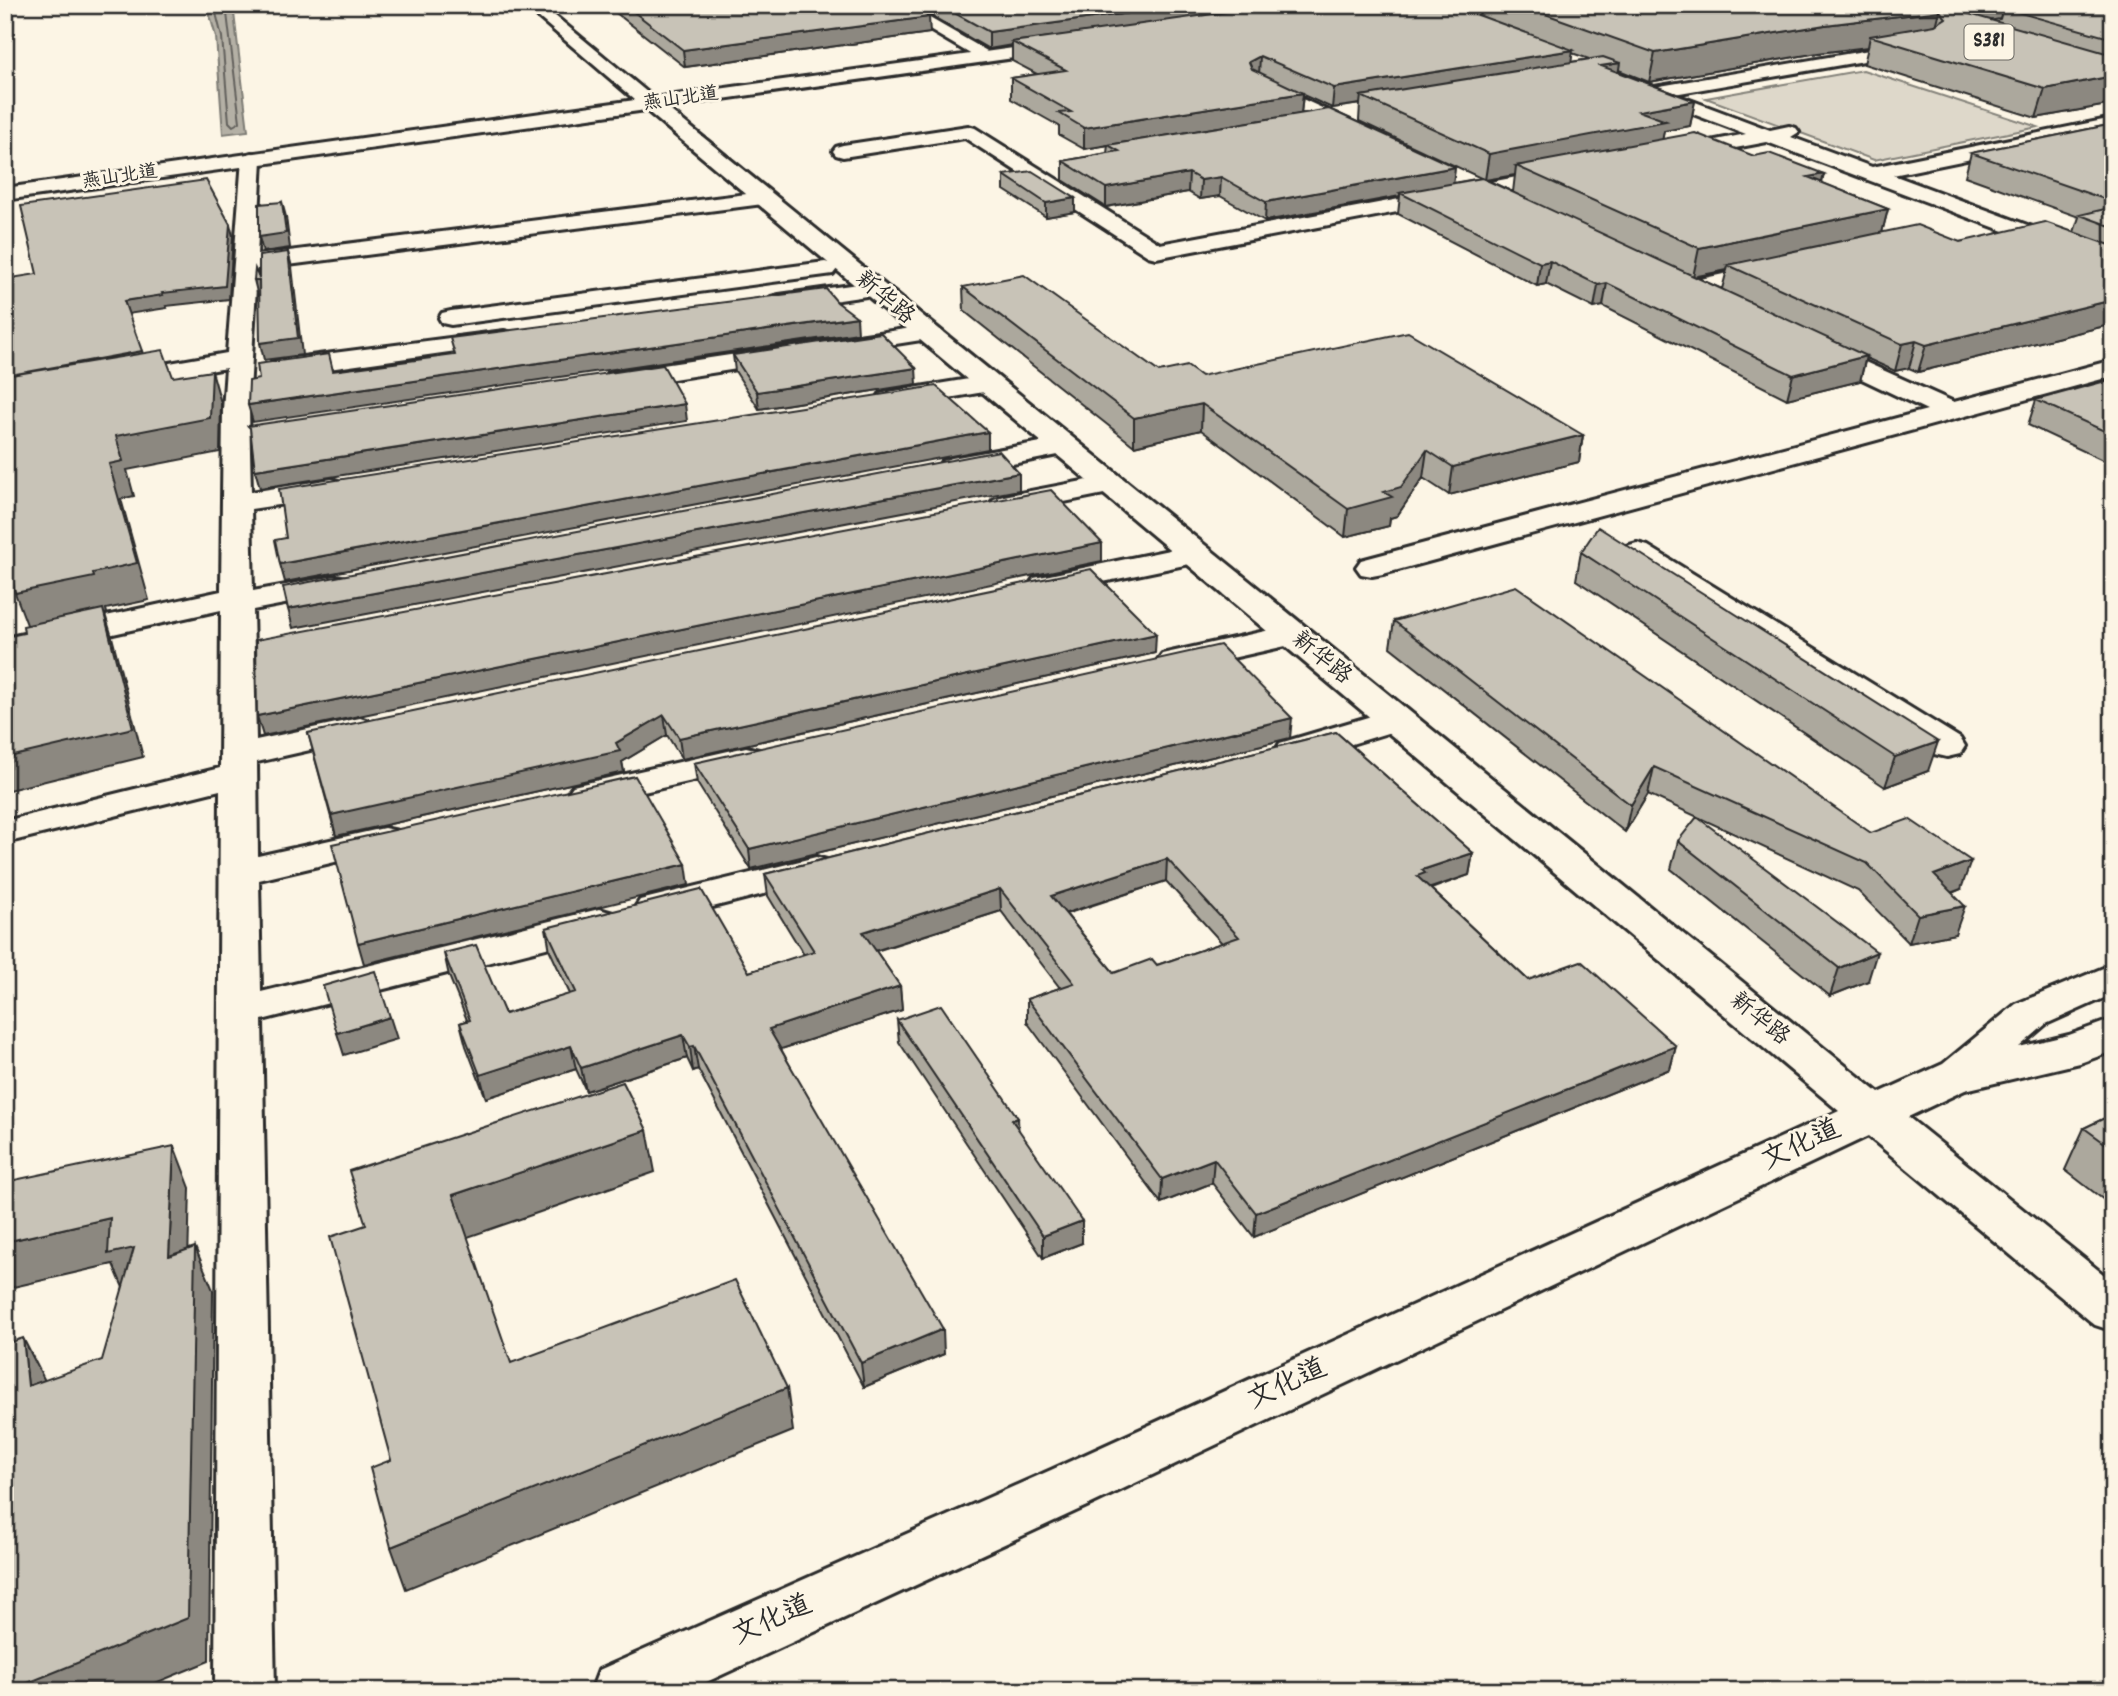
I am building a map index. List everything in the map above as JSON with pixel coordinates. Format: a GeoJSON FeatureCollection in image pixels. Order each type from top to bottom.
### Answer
{"type":"FeatureCollection","features":[{"type":"Feature","properties":{"kind":"main road","name":"新华路"},"geometry":{"type":"LineString","coordinates":[[532,5],[1109,485],[2113,1311]]}},
{"type":"Feature","properties":{"kind":"main road"},"geometry":{"type":"LineString","coordinates":[[895,5],[978,51]]}},
{"type":"Feature","properties":{"kind":"main road","name":"燕山北道"},"geometry":{"type":"LineString","coordinates":[[5,186],[646,101],[1077,41],[978,51],[646,101],[252,159],[5,194]]}},
{"type":"Feature","properties":{"kind":"main road"},"geometry":{"type":"LineString","coordinates":[[1652,92],[1927,45]]}},
{"type":"Feature","properties":{"kind":"main road"},"geometry":{"type":"LineString","coordinates":[[1626,83],[1779,134],[1870,174],[2113,265]]}},
{"type":"Feature","properties":{"kind":"main road"},"geometry":{"type":"LineString","coordinates":[[1259,84],[1388,145]]}},
{"type":"Feature","properties":{"kind":"main road"},"geometry":{"type":"LineString","coordinates":[[1290,124],[1357,113]]}},
{"type":"Feature","properties":{"kind":"main road"},"geometry":{"type":"LineString","coordinates":[[1870,174],[2113,124]]}},
{"type":"Feature","properties":{"kind":"main road"},"geometry":{"type":"LineString","coordinates":[[844,151],[968,132],[1156,251],[1591,169]]}},
{"type":"Feature","properties":{"kind":"main road"},"geometry":{"type":"LineString","coordinates":[[1646,159],[1779,134]]}},
{"type":"Feature","properties":{"kind":"main road"},"geometry":{"type":"LineString","coordinates":[[245,1691],[239,764],[252,648],[238,600],[237,503],[250,433],[247,263],[252,159]]}},
{"type":"Feature","properties":{"kind":"main road"},"geometry":{"type":"LineString","coordinates":[[1025,168],[1052,163]]}},
{"type":"Feature","properties":{"kind":"main road"},"geometry":{"type":"LineString","coordinates":[[1447,173],[1519,207]]}},
{"type":"Feature","properties":{"kind":"main road"},"geometry":{"type":"LineString","coordinates":[[247,263],[763,198]]}},
{"type":"Feature","properties":{"kind":"main road"},"geometry":{"type":"LineString","coordinates":[[1955,229],[1995,221]]}},
{"type":"Feature","properties":{"kind":"main road"},"geometry":{"type":"LineString","coordinates":[[1690,288],[1796,265]]}},
{"type":"Feature","properties":{"kind":"main road"},"geometry":{"type":"LineString","coordinates":[[432,321],[844,266]]}},
{"type":"Feature","properties":{"kind":"main road"},"geometry":{"type":"LineString","coordinates":[[1666,277],[1728,306]]}},
{"type":"Feature","properties":{"kind":"main road"},"geometry":{"type":"LineString","coordinates":[[762,304],[872,289]]}},
{"type":"Feature","properties":{"kind":"main road"},"geometry":{"type":"LineString","coordinates":[[590,383],[925,333]]}},
{"type":"Feature","properties":{"kind":"main road"},"geometry":{"type":"LineString","coordinates":[[96,384],[247,355],[528,335]]}},
{"type":"Feature","properties":{"kind":"main road"},"geometry":{"type":"LineString","coordinates":[[1802,341],[1951,411]]}},
{"type":"Feature","properties":{"kind":"main road"},"geometry":{"type":"LineString","coordinates":[[1372,567],[2113,368]]}},
{"type":"Feature","properties":{"kind":"main road"},"geometry":{"type":"LineString","coordinates":[[864,404],[987,384]]}},
{"type":"Feature","properties":{"kind":"main road"},"geometry":{"type":"LineString","coordinates":[[925,472],[1063,446]]}},
{"type":"Feature","properties":{"kind":"main road"},"geometry":{"type":"LineString","coordinates":[[237,503],[360,484]]}},
{"type":"Feature","properties":{"kind":"main road"},"geometry":{"type":"LineString","coordinates":[[973,510],[1109,485]]}},
{"type":"Feature","properties":{"kind":"main road"},"geometry":{"type":"LineString","coordinates":[[1574,513],[1947,746]]}},
{"type":"Feature","properties":{"kind":"main road"},"geometry":{"type":"LineString","coordinates":[[1016,591],[1193,554]]}},
{"type":"Feature","properties":{"kind":"main road"},"geometry":{"type":"LineString","coordinates":[[5,648],[238,600],[362,580]]}},
{"type":"Feature","properties":{"kind":"main road"},"geometry":{"type":"LineString","coordinates":[[1143,668],[1292,635]]}},
{"type":"Feature","properties":{"kind":"main road"},"geometry":{"type":"LineString","coordinates":[[1264,758],[1395,720]]}},
{"type":"Feature","properties":{"kind":"main road"},"geometry":{"type":"LineString","coordinates":[[5,832],[388,723]]}},
{"type":"Feature","properties":{"kind":"main road"},"geometry":{"type":"LineString","coordinates":[[550,802],[779,750]]}},
{"type":"Feature","properties":{"kind":"main road"},"geometry":{"type":"LineString","coordinates":[[240,872],[415,832]]}},
{"type":"Feature","properties":{"kind":"main road"},"geometry":{"type":"LineString","coordinates":[[241,1011],[846,861]]}},
{"type":"Feature","properties":{"kind":"main road","name":"文化道"},"geometry":{"type":"LineString","coordinates":[[1953,1077],[2031,1014],[2113,978]]}},
{"type":"Feature","properties":{"kind":"main road","name":"文化道"},"geometry":{"type":"LineString","coordinates":[[621,1691],[1083,1481],[1953,1077],[2080,1048],[2113,1034]]}},
{"type":"Feature","properties":{"kind":"shaded area"},"geometry":{"type":"Polygon","coordinates":[[[1863,70],[2038,127],[1874,160],[1706,98],[1863,70]]]}},
{"type":"Feature","properties":{"kind":"water"},"geometry":{"type":"Polygon","coordinates":[[[207,5],[233,5],[248,131],[223,134],[216,37],[207,5]]]}},
{"type":"Feature","properties":{"kind":"building"},"geometry":{"type":"Polygon","coordinates":[[[625,5],[908,5],[929,17],[683,50],[625,5]]]}},
{"type":"Feature","properties":{"kind":"building"},"geometry":{"type":"Polygon","coordinates":[[[940,5],[1188,5],[989,32],[940,5]]]}},
{"type":"Feature","properties":{"kind":"building"},"geometry":{"type":"Polygon","coordinates":[[[1278,5],[1451,5],[1573,50],[1334,88],[1260,56],[1249,62],[1252,69],[1303,93],[1084,128],[1059,113],[1071,112],[1011,78],[1066,70],[1012,42],[1278,5]]]}},
{"type":"Feature","properties":{"kind":"building"},"geometry":{"type":"Polygon","coordinates":[[[1520,5],[1938,5],[2113,55],[2113,76],[2045,89],[1870,36],[1935,25],[1946,18],[1940,11],[1825,25],[1655,53],[1520,5]]]}},
{"type":"Feature","properties":{"kind":"building"},"geometry":{"type":"Polygon","coordinates":[[[2020,5],[2113,5],[2113,39],[2003,8],[2020,5]]]}},
{"type":"Feature","properties":{"kind":"building"},"geometry":{"type":"Polygon","coordinates":[[[1603,57],[1620,63],[1601,66],[1695,101],[1639,111],[1666,121],[1489,154],[1361,96],[1603,57]]]}},
{"type":"Feature","properties":{"kind":"building"},"geometry":{"type":"Polygon","coordinates":[[[1329,109],[1455,167],[1266,202],[1221,177],[1201,180],[1189,173],[1106,188],[1063,161],[1119,151],[1108,145],[1329,109]]]}},
{"type":"Feature","properties":{"kind":"building"},"geometry":{"type":"Polygon","coordinates":[[[2113,124],[2113,202],[1971,153],[2113,124]]]}},
{"type":"Feature","properties":{"kind":"building"},"geometry":{"type":"Polygon","coordinates":[[[1695,133],[1754,156],[1769,153],[1824,174],[1808,177],[1888,209],[1699,248],[1516,166],[1695,133]]]}},
{"type":"Feature","properties":{"kind":"building"},"geometry":{"type":"Polygon","coordinates":[[[1032,171],[1075,198],[1046,203],[1004,175],[1032,171]]]}},
{"type":"Feature","properties":{"kind":"building"},"geometry":{"type":"Polygon","coordinates":[[[1482,178],[1866,356],[1793,375],[1607,283],[1598,285],[1550,261],[1540,263],[1400,193],[1482,178]]]}},
{"type":"Feature","properties":{"kind":"building"},"geometry":{"type":"Polygon","coordinates":[[[206,180],[230,224],[225,286],[162,293],[163,295],[124,301],[142,351],[5,376],[5,279],[37,274],[21,206],[206,180]]]}},
{"type":"Feature","properties":{"kind":"building"},"geometry":{"type":"Polygon","coordinates":[[[282,202],[286,233],[259,237],[259,204],[282,202]]]}},
{"type":"Feature","properties":{"kind":"building"},"geometry":{"type":"Polygon","coordinates":[[[2113,207],[2113,227],[2080,215],[2113,207]]]}},
{"type":"Feature","properties":{"kind":"building"},"geometry":{"type":"Polygon","coordinates":[[[2045,222],[2113,246],[2113,300],[1926,345],[1916,341],[1902,344],[1728,265],[1917,225],[1960,242],[2045,222]]]}},
{"type":"Feature","properties":{"kind":"building"},"geometry":{"type":"Polygon","coordinates":[[[288,252],[298,338],[260,343],[259,280],[254,280],[255,269],[259,278],[259,256],[288,252]]]}},
{"type":"Feature","properties":{"kind":"building"},"geometry":{"type":"Polygon","coordinates":[[[1024,275],[1159,372],[1187,366],[1201,376],[1408,332],[1583,435],[1453,467],[1427,450],[1401,487],[1384,492],[1392,497],[1348,509],[1202,404],[1134,418],[963,287],[1024,275]]]}},
{"type":"Feature","properties":{"kind":"building"},"geometry":{"type":"Polygon","coordinates":[[[826,289],[837,302],[857,317],[248,405],[249,381],[259,379],[257,364],[329,354],[333,371],[455,355],[450,338],[826,289]]]}},
{"type":"Feature","properties":{"kind":"building"},"geometry":{"type":"Polygon","coordinates":[[[881,333],[916,368],[757,392],[733,355],[881,333]]]}},
{"type":"Feature","properties":{"kind":"building"},"geometry":{"type":"Polygon","coordinates":[[[163,350],[173,377],[212,371],[210,418],[116,436],[123,461],[109,464],[137,563],[93,573],[94,577],[15,593],[5,542],[5,376],[163,350]]]}},
{"type":"Feature","properties":{"kind":"building"},"geometry":{"type":"Polygon","coordinates":[[[663,365],[685,404],[255,470],[248,426],[663,365]]]}},
{"type":"Feature","properties":{"kind":"building"},"geometry":{"type":"Polygon","coordinates":[[[2113,379],[2113,435],[2036,400],[2113,379]]]}},
{"type":"Feature","properties":{"kind":"building"},"geometry":{"type":"Polygon","coordinates":[[[936,386],[988,432],[280,564],[275,540],[286,538],[279,489],[936,386]]]}},
{"type":"Feature","properties":{"kind":"building"},"geometry":{"type":"Polygon","coordinates":[[[999,451],[1019,473],[288,609],[283,587],[999,451]]]}},
{"type":"Feature","properties":{"kind":"building"},"geometry":{"type":"Polygon","coordinates":[[[1051,490],[1102,543],[257,716],[256,640],[1051,490]]]}},
{"type":"Feature","properties":{"kind":"building"},"geometry":{"type":"Polygon","coordinates":[[[1598,527],[1938,742],[1895,757],[1581,552],[1598,527]]]}},
{"type":"Feature","properties":{"kind":"building"},"geometry":{"type":"Polygon","coordinates":[[[1091,569],[1156,634],[679,738],[664,715],[616,743],[620,751],[331,815],[308,733],[1091,569]]]}},
{"type":"Feature","properties":{"kind":"building"},"geometry":{"type":"Polygon","coordinates":[[[1516,586],[1871,833],[1909,819],[1971,861],[1934,875],[1965,906],[1918,915],[1867,863],[1654,767],[1631,805],[1394,621],[1516,586]]]}},
{"type":"Feature","properties":{"kind":"building"},"geometry":{"type":"Polygon","coordinates":[[[103,609],[133,728],[5,758],[5,637],[24,633],[23,626],[103,609]]]}},
{"type":"Feature","properties":{"kind":"building"},"geometry":{"type":"Polygon","coordinates":[[[1220,645],[1292,718],[749,849],[694,763],[1220,645]]]}},
{"type":"Feature","properties":{"kind":"building"},"geometry":{"type":"Polygon","coordinates":[[[1336,732],[1473,853],[1422,870],[1425,873],[1417,876],[1528,980],[1581,961],[1676,1046],[1256,1213],[1214,1159],[1162,1179],[1027,999],[1074,983],[1000,889],[863,932],[900,986],[769,1029],[943,1329],[861,1363],[694,1046],[690,1047],[683,1035],[581,1068],[571,1046],[480,1075],[460,1023],[470,1020],[444,953],[476,945],[505,1014],[576,992],[546,928],[701,889],[749,972],[814,951],[765,874],[1336,732]],[[1167,859],[1051,896],[1114,973],[1152,959],[1157,965],[1239,937],[1167,859]]]}},
{"type":"Feature","properties":{"kind":"building"},"geometry":{"type":"Polygon","coordinates":[[[635,776],[686,864],[358,943],[332,844],[635,776]]]}},
{"type":"Feature","properties":{"kind":"building"},"geometry":{"type":"Polygon","coordinates":[[[1697,817],[1877,952],[1839,968],[1678,841],[1697,817]]]}},
{"type":"Feature","properties":{"kind":"building"},"geometry":{"type":"Polygon","coordinates":[[[375,971],[390,1017],[337,1033],[323,986],[375,971]]]}},
{"type":"Feature","properties":{"kind":"building"},"geometry":{"type":"Polygon","coordinates":[[[941,1005],[1018,1118],[1012,1120],[1082,1221],[1043,1236],[897,1020],[941,1005]]]}},
{"type":"Feature","properties":{"kind":"building"},"geometry":{"type":"Polygon","coordinates":[[[623,1082],[647,1130],[453,1195],[511,1363],[735,1280],[787,1388],[391,1547],[370,1468],[391,1460],[330,1237],[366,1225],[349,1171],[623,1082]]]}},
{"type":"Feature","properties":{"kind":"building"},"geometry":{"type":"Polygon","coordinates":[[[2113,1114],[2113,1149],[2084,1128],[2113,1114]]]}},
{"type":"Feature","properties":{"kind":"building"},"geometry":{"type":"Polygon","coordinates":[[[174,1146],[169,1256],[195,1247],[188,1618],[5,1691],[5,1344],[23,1338],[28,1386],[102,1360],[134,1248],[108,1254],[110,1218],[5,1242],[5,1182],[174,1146]]]}}]}
